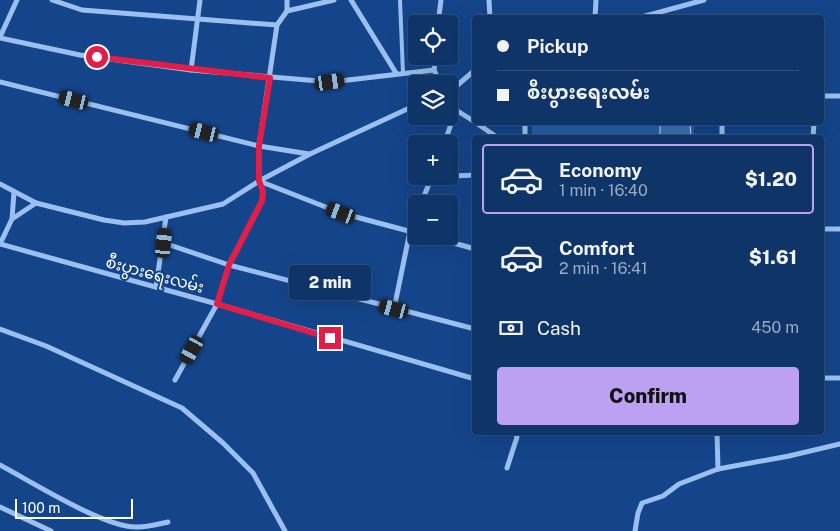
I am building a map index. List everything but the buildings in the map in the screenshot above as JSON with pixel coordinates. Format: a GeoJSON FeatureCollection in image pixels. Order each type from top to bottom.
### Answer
{"type":"FeatureCollection","features":[{"type":"Feature","properties":{"kind":"street"},"geometry":{"type":"LineString","coordinates":[[17,0],[0,38],[80,55],[191,70],[330,82],[434,70]]}},
{"type":"Feature","properties":{"kind":"street"},"geometry":{"type":"LineString","coordinates":[[52,0],[82,10],[199,18],[277,26]]}},
{"type":"Feature","properties":{"kind":"street"},"geometry":{"type":"LineString","coordinates":[[191,70],[200,0]]}},
{"type":"Feature","properties":{"kind":"street"},"geometry":{"type":"LineString","coordinates":[[175,380],[217,304],[229,265],[262,201],[263,191],[259,181],[259,146],[277,26],[287,11],[287,0]]}},
{"type":"Feature","properties":{"kind":"street"},"geometry":{"type":"LineString","coordinates":[[287,11],[334,0]]}},
{"type":"Feature","properties":{"kind":"street"},"geometry":{"type":"LineString","coordinates":[[351,0],[400,73]]}},
{"type":"Feature","properties":{"kind":"street"},"geometry":{"type":"LineString","coordinates":[[439,15],[440,0]]}},
{"type":"Feature","properties":{"kind":"street"},"geometry":{"type":"LineString","coordinates":[[489,0],[490,15]]}},
{"type":"Feature","properties":{"kind":"street"},"geometry":{"type":"LineString","coordinates":[[595,15],[596,0]]}},
{"type":"Feature","properties":{"kind":"street"},"geometry":{"type":"LineString","coordinates":[[649,15],[704,0]]}},
{"type":"Feature","properties":{"kind":"street"},"geometry":{"type":"LineString","coordinates":[[435,65],[434,70],[436,75]]}},
{"type":"Feature","properties":{"kind":"street"},"geometry":{"type":"LineString","coordinates":[[458,83],[472,72]]}},
{"type":"Feature","properties":{"kind":"street"},"geometry":{"type":"LineString","coordinates":[[0,82],[259,146],[310,154]]}},
{"type":"Feature","properties":{"kind":"street"},"geometry":{"type":"LineString","coordinates":[[824,96],[840,96]]}},
{"type":"Feature","properties":{"kind":"street"},"geometry":{"type":"LineString","coordinates":[[0,184],[36,203],[104,220],[124,223],[166,218],[223,204],[259,181],[310,154],[408,109]]}},
{"type":"Feature","properties":{"kind":"street"},"geometry":{"type":"LineString","coordinates":[[458,111],[472,120]]}},
{"type":"Feature","properties":{"kind":"street"},"geometry":{"type":"LineString","coordinates":[[479,125],[494,135]]}},
{"type":"Feature","properties":{"kind":"street"},"geometry":{"type":"LineString","coordinates":[[458,175],[472,175]]}},
{"type":"Feature","properties":{"kind":"street"},"geometry":{"type":"LineString","coordinates":[[259,181],[341,213],[408,230]]}},
{"type":"Feature","properties":{"kind":"street"},"geometry":{"type":"LineString","coordinates":[[0,244],[12,219],[14,192]]}},
{"type":"Feature","properties":{"kind":"street"},"geometry":{"type":"LineString","coordinates":[[12,219],[36,203]]}},
{"type":"Feature","properties":{"kind":"street"},"geometry":{"type":"LineString","coordinates":[[156,287],[164,243],[166,218]]}},
{"type":"Feature","properties":{"kind":"street"},"geometry":{"type":"LineString","coordinates":[[824,229],[840,229]]}},
{"type":"Feature","properties":{"kind":"street"},"geometry":{"type":"LineString","coordinates":[[394,309],[408,241]]}},
{"type":"Feature","properties":{"kind":"street"},"geometry":{"type":"LineString","coordinates":[[164,243],[229,265],[472,328]]}},
{"type":"Feature","properties":{"kind":"street","name":"စီးပွားရေးလမ်း"},"geometry":{"type":"LineString","coordinates":[[0,244],[217,304],[472,379]]}},
{"type":"Feature","properties":{"kind":"street"},"geometry":{"type":"LineString","coordinates":[[458,244],[472,248]]}},
{"type":"Feature","properties":{"kind":"street"},"geometry":{"type":"LineString","coordinates":[[0,329],[46,346],[182,408],[223,443],[253,473],[285,531]]}},
{"type":"Feature","properties":{"kind":"street"},"geometry":{"type":"LineString","coordinates":[[824,378],[840,378]]}},
{"type":"Feature","properties":{"kind":"street"},"geometry":{"type":"LineString","coordinates":[[508,468],[516,435]]}},
{"type":"Feature","properties":{"kind":"street"},"geometry":{"type":"LineString","coordinates":[[717,435],[718,469]]}},
{"type":"Feature","properties":{"kind":"street"},"geometry":{"type":"LineString","coordinates":[[635,531],[642,503],[663,496],[678,484],[718,469],[789,456],[840,444]]}},
{"type":"Feature","properties":{"kind":"street"},"geometry":{"type":"LineString","coordinates":[[0,465],[69,502],[114,523],[137,528],[148,528],[168,522]]}},
{"type":"Feature","properties":{"kind":"street"},"geometry":{"type":"LineString","coordinates":[[0,507],[51,531]]}},
{"type":"Feature","properties":{"kind":"lane"},"geometry":{"type":"LineString","coordinates":[[400,0],[400,73]]}},
{"type":"Feature","properties":{"kind":"shaded area"},"geometry":{"type":"Polygon","coordinates":[[[532,125],[694,125],[694,135],[532,135],[532,125]]]}},
{"type":"Feature","properties":{"kind":"route"},"geometry":{"type":"LineString","coordinates":[[97,57],[191,70],[270,78],[259,146],[259,181],[263,191],[262,201],[229,265],[217,304],[330,338]]}}]}
